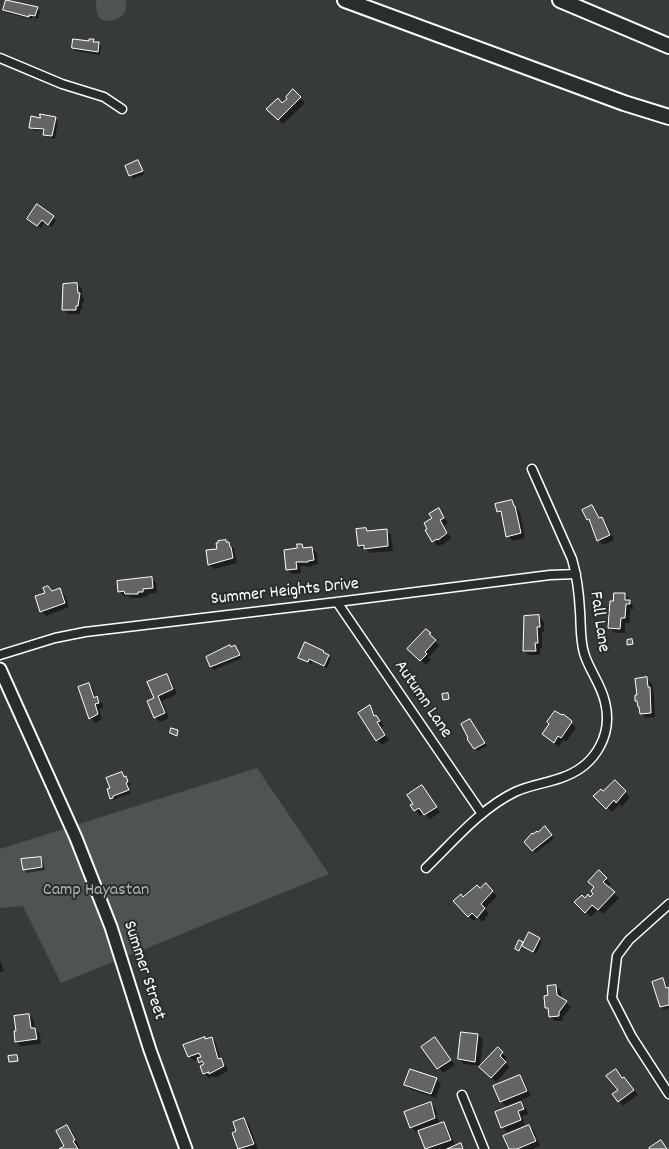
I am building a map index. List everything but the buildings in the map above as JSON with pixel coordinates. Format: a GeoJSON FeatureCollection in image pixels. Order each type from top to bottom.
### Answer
{"type":"FeatureCollection","features":[{"type":"Feature","properties":{"kind":"highway"},"geometry":{"type":"LineString","coordinates":[[345,0],[624,103],[669,117]]}},
{"type":"Feature","properties":{"kind":"highway"},"geometry":{"type":"LineString","coordinates":[[560,0],[669,46]]}},
{"type":"Feature","properties":{"kind":"main road","name":"Summer Street"},"geometry":{"type":"LineString","coordinates":[[0,669],[76,838],[94,883],[111,928],[150,1050],[186,1149]]}},
{"type":"Feature","properties":{"kind":"street"},"geometry":{"type":"LineString","coordinates":[[0,58],[62,84],[104,96],[122,109]]}},
{"type":"Feature","properties":{"kind":"street","name":"Fall Lane"},"geometry":{"type":"LineString","coordinates":[[426,868],[482,814],[515,792],[530,785],[566,776],[582,768],[604,741],[606,704],[584,653],[576,574],[572,559],[532,469]]}},
{"type":"Feature","properties":{"kind":"street","name":"Summer Heights Drive"},"geometry":{"type":"LineString","coordinates":[[0,655],[55,638],[85,632],[550,575],[576,574]]}},
{"type":"Feature","properties":{"kind":"street","name":"Autumn Lane"},"geometry":{"type":"LineString","coordinates":[[337,602],[482,814]]}},
{"type":"Feature","properties":{"kind":"street"},"geometry":{"type":"LineString","coordinates":[[669,904],[629,940],[617,956],[612,998],[632,1037],[669,1094]]}},
{"type":"Feature","properties":{"kind":"street"},"geometry":{"type":"LineString","coordinates":[[462,1095],[484,1149]]}},
{"type":"Feature","properties":{"kind":"green space"},"geometry":{"type":"Polygon","coordinates":[[[96,0],[125,0],[126,10],[123,15],[116,19],[108,21],[101,19],[96,10],[96,0]]]}},
{"type":"Feature","properties":{"kind":"green space","name":"Camp Hayastan"},"geometry":{"type":"Polygon","coordinates":[[[257,768],[329,874],[61,983],[23,906],[0,908],[0,849],[257,768]]]}}]}
